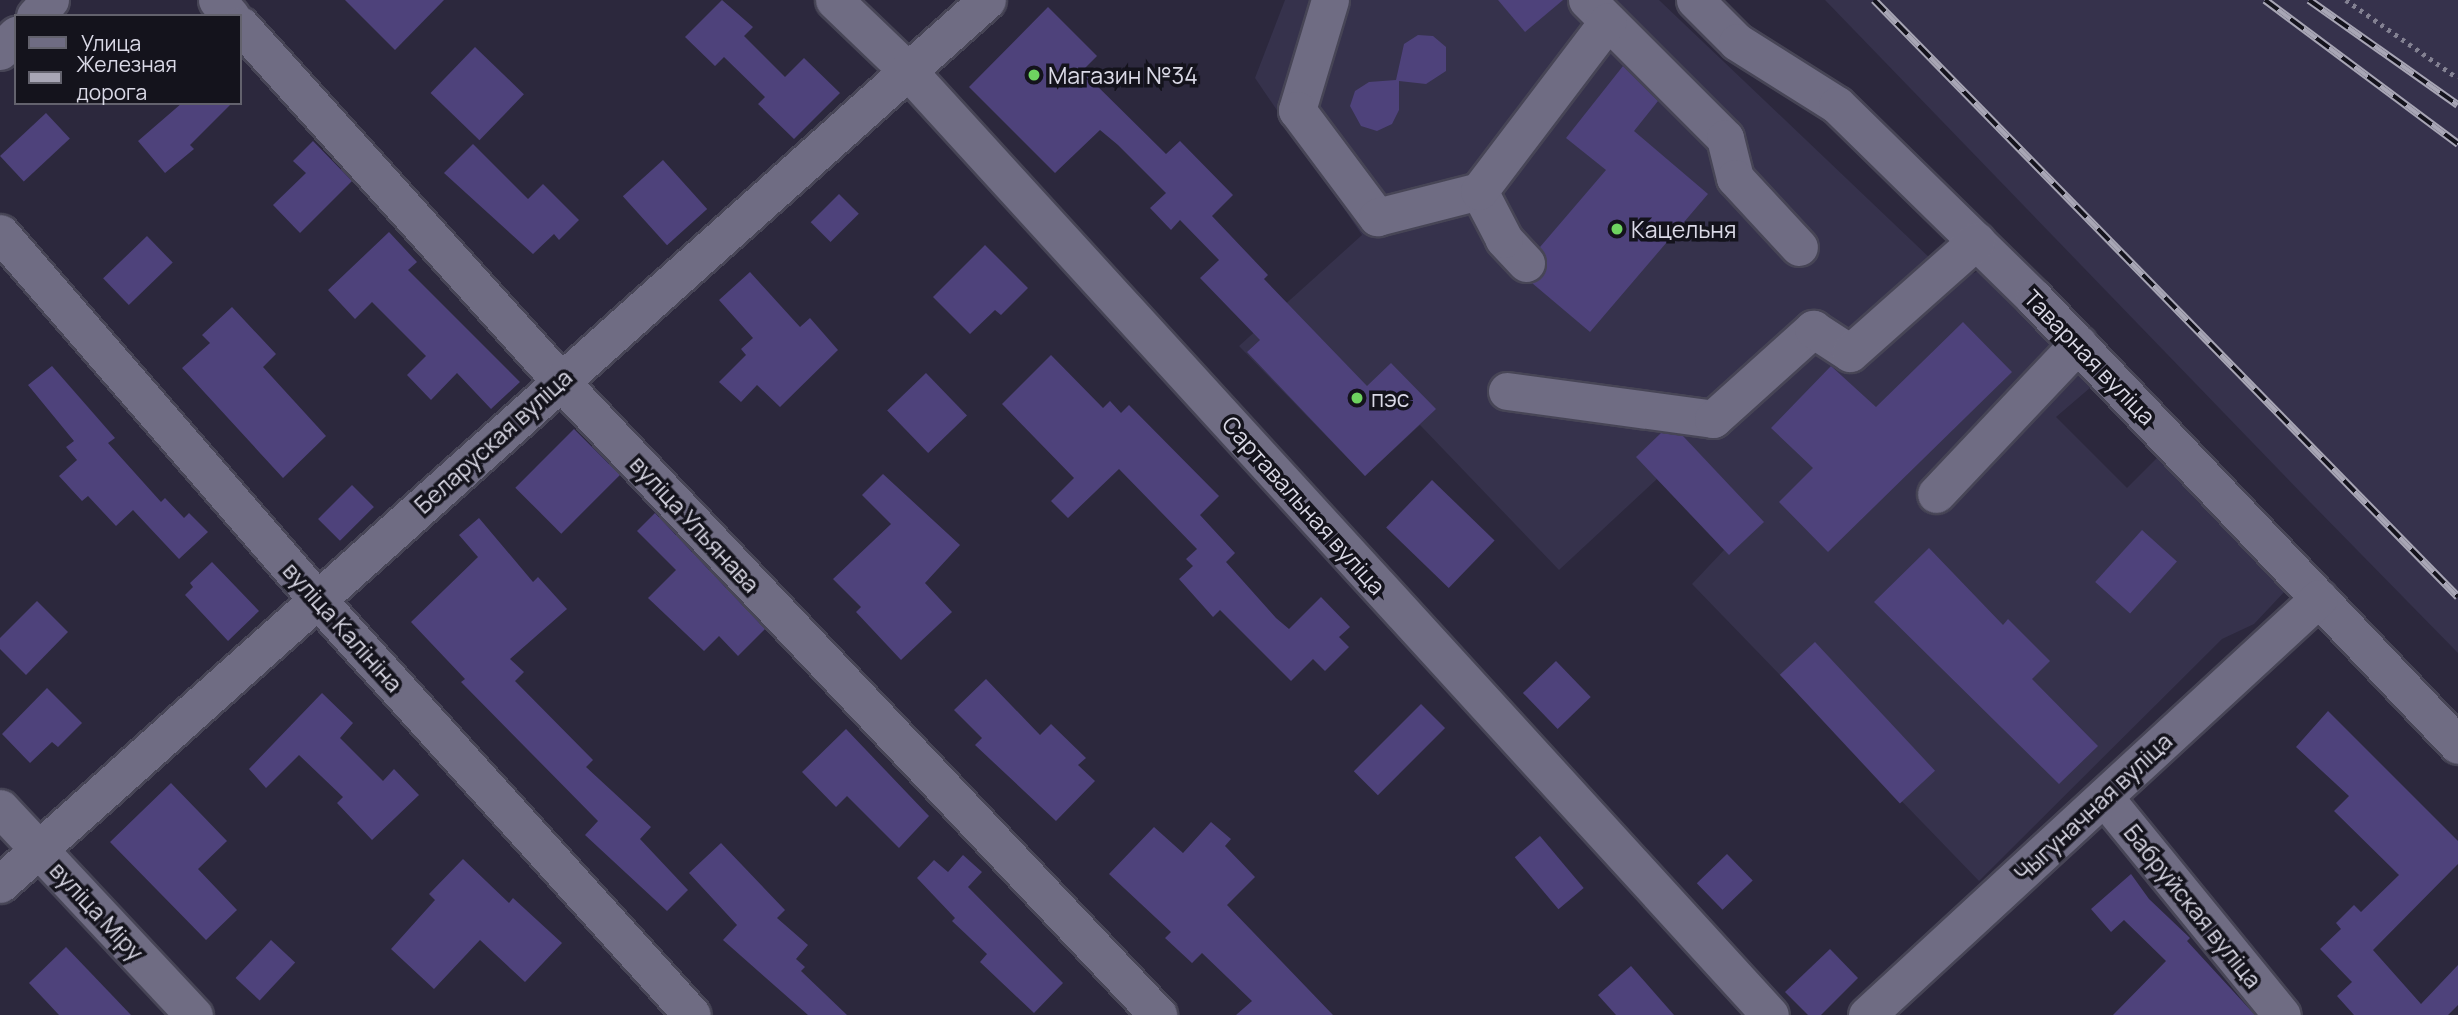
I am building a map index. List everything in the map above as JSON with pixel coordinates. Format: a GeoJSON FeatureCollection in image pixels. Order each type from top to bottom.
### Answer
{"type":"FeatureCollection","features":[{"type":"Feature","properties":{"kind":"street"},"geometry":{"type":"LineString","coordinates":[[37,14],[50,0]]}},
{"type":"Feature","properties":{"kind":"street"},"geometry":{"type":"LineString","coordinates":[[217,0],[229,14]]}},
{"type":"Feature","properties":{"kind":"street","name":"Сартавальная вуліца"},"geometry":{"type":"LineString","coordinates":[[834,0],[908,71],[1770,1015]]}},
{"type":"Feature","properties":{"kind":"street","name":"Беларуская вуліца"},"geometry":{"type":"LineString","coordinates":[[0,884],[316,598],[987,0]]}},
{"type":"Feature","properties":{"kind":"street"},"geometry":{"type":"LineString","coordinates":[[1330,0],[1297,110],[1377,217],[1479,191],[1598,10],[1726,138],[1735,178],[1799,247]]}},
{"type":"Feature","properties":{"kind":"street","name":"Таварная вуліца"},"geometry":{"type":"LineString","coordinates":[[1695,0],[1738,42],[1837,105],[2078,344],[2458,745]]}},
{"type":"Feature","properties":{"kind":"street","name":"вуліца Ульянава"},"geometry":{"type":"LineString","coordinates":[[242,27],[560,381],[1158,1015]]}},
{"type":"Feature","properties":{"kind":"street"},"geometry":{"type":"LineString","coordinates":[[0,51],[14,37]]}},
{"type":"Feature","properties":{"kind":"street"},"geometry":{"type":"LineString","coordinates":[[1479,191],[1504,239],[1526,263]]}},
{"type":"Feature","properties":{"kind":"street","name":"вуліца Калініна"},"geometry":{"type":"LineString","coordinates":[[0,233],[316,598],[692,1015]]}},
{"type":"Feature","properties":{"kind":"street"},"geometry":{"type":"LineString","coordinates":[[1507,391],[1713,419],[1813,329],[1850,353],[1976,242]]}},
{"type":"Feature","properties":{"kind":"street"},"geometry":{"type":"LineString","coordinates":[[1936,494],[2078,344]]}},
{"type":"Feature","properties":{"kind":"street","name":"Чыгуначная вуліца"},"geometry":{"type":"LineString","coordinates":[[1867,1015],[2319,598]]}},
{"type":"Feature","properties":{"kind":"street","name":"Бабруйская вуліца"},"geometry":{"type":"LineString","coordinates":[[2104,797],[2282,1015]]}},
{"type":"Feature","properties":{"kind":"street","name":"вуліца Міру"},"geometry":{"type":"LineString","coordinates":[[0,808],[194,1015]]}},
{"type":"Feature","properties":{"kind":"path"},"geometry":{"type":"LineString","coordinates":[[2346,0],[2458,78]]}},
{"type":"Feature","properties":{"kind":"shaded area"},"geometry":{"type":"Polygon","coordinates":[[[1285,0],[1659,0],[1954,281],[1979,271],[2091,387],[2056,417],[2127,488],[2159,456],[2287,589],[2254,624],[2222,639],[1979,881],[1692,584],[1724,550],[1657,479],[1559,570],[1420,425],[1365,476],[1239,346],[1362,235],[1255,78],[1285,0]]]}},
{"type":"Feature","properties":{"kind":"shaded area"},"geometry":{"type":"Polygon","coordinates":[[[1825,0],[2458,0],[2458,653],[2310,502],[1825,0]]]}},
{"type":"Feature","properties":{"kind":"building"},"geometry":{"type":"Polygon","coordinates":[[[345,0],[444,0],[395,50],[345,0]]]}},
{"type":"Feature","properties":{"kind":"building"},"geometry":{"type":"Polygon","coordinates":[[[722,0],[753,27],[744,36],[785,77],[804,58],[840,93],[794,139],[758,104],[765,97],[724,57],[715,66],[685,37],[722,0]]]}},
{"type":"Feature","properties":{"kind":"building"},"geometry":{"type":"Polygon","coordinates":[[[1498,0],[1563,0],[1525,32],[1498,0]]]}},
{"type":"Feature","properties":{"kind":"building"},"geometry":{"type":"Polygon","coordinates":[[[1048,7],[1097,56],[1082,71],[1166,154],[1180,141],[1233,195],[1212,216],[1268,275],[1264,279],[1367,386],[1391,363],[1436,409],[1365,476],[1247,352],[1260,340],[1200,278],[1219,260],[1180,220],[1171,230],[1150,208],[1166,193],[1118,145],[1100,130],[1055,173],[969,87],[1048,7]]]}},
{"type":"Feature","properties":{"kind":"building"},"geometry":{"type":"Polygon","coordinates":[[[1418,35],[1433,36],[1446,47],[1446,71],[1426,84],[1399,81],[1399,110],[1392,124],[1377,131],[1361,126],[1350,106],[1355,91],[1369,82],[1396,80],[1404,44],[1418,35]]]}},
{"type":"Feature","properties":{"kind":"building"},"geometry":{"type":"Polygon","coordinates":[[[475,47],[524,94],[479,140],[431,93],[475,47]]]}},
{"type":"Feature","properties":{"kind":"building","name":"Кацельня"},"geometry":{"type":"Polygon","coordinates":[[[1623,66],[1658,101],[1634,131],[1708,194],[1590,332],[1532,283],[1546,269],[1540,247],[1606,170],[1566,138],[1623,66]]]}},
{"type":"Feature","properties":{"kind":"building"},"geometry":{"type":"Polygon","coordinates":[[[180,105],[230,105],[190,145],[194,149],[165,173],[138,141],[180,105]]]}},
{"type":"Feature","properties":{"kind":"building"},"geometry":{"type":"Polygon","coordinates":[[[46,113],[70,139],[24,182],[0,156],[46,113]]]}},
{"type":"Feature","properties":{"kind":"building"},"geometry":{"type":"Polygon","coordinates":[[[313,141],[352,181],[300,233],[273,205],[306,173],[293,161],[313,141]]]}},
{"type":"Feature","properties":{"kind":"building"},"geometry":{"type":"Polygon","coordinates":[[[473,144],[528,199],[543,184],[579,220],[559,240],[554,234],[533,254],[444,173],[473,144]]]}},
{"type":"Feature","properties":{"kind":"building"},"geometry":{"type":"Polygon","coordinates":[[[663,160],[707,209],[667,245],[623,196],[663,160]]]}},
{"type":"Feature","properties":{"kind":"building"},"geometry":{"type":"Polygon","coordinates":[[[839,194],[859,214],[831,242],[811,222],[839,194]]]}},
{"type":"Feature","properties":{"kind":"building"},"geometry":{"type":"Polygon","coordinates":[[[389,232],[417,262],[408,270],[520,382],[491,409],[457,373],[431,400],[407,375],[426,356],[372,302],[355,319],[328,290],[389,232]]]}},
{"type":"Feature","properties":{"kind":"building"},"geometry":{"type":"Polygon","coordinates":[[[147,236],[173,263],[129,305],[103,278],[147,236]]]}},
{"type":"Feature","properties":{"kind":"building"},"geometry":{"type":"Polygon","coordinates":[[[985,245],[1028,288],[1001,315],[995,310],[970,334],[933,297],[985,245]]]}},
{"type":"Feature","properties":{"kind":"building"},"geometry":{"type":"Polygon","coordinates":[[[750,272],[800,327],[810,318],[838,350],[780,407],[757,385],[741,402],[719,382],[746,355],[741,349],[753,338],[719,300],[750,272]]]}},
{"type":"Feature","properties":{"kind":"building"},"geometry":{"type":"Polygon","coordinates":[[[232,307],[276,354],[263,367],[326,436],[283,478],[182,368],[210,343],[202,335],[232,307]]]}},
{"type":"Feature","properties":{"kind":"building"},"geometry":{"type":"Polygon","coordinates":[[[1963,322],[2012,372],[1828,552],[1779,502],[1813,468],[1771,428],[1831,366],[1876,407],[1963,322]]]}},
{"type":"Feature","properties":{"kind":"building"},"geometry":{"type":"Polygon","coordinates":[[[1051,355],[1103,408],[1110,401],[1121,413],[1129,405],[1219,496],[1200,515],[1235,553],[1226,562],[1276,618],[1289,629],[1321,597],[1350,627],[1339,637],[1349,647],[1325,671],[1313,659],[1291,681],[1220,610],[1213,617],[1179,579],[1193,566],[1186,559],[1197,549],[1119,469],[1068,518],[1051,501],[1074,478],[1002,404],[1051,355]]]}},
{"type":"Feature","properties":{"kind":"building"},"geometry":{"type":"Polygon","coordinates":[[[52,366],[115,438],[108,443],[161,502],[165,498],[184,518],[189,513],[208,532],[179,559],[133,510],[116,526],[88,496],[82,501],[59,476],[77,460],[66,447],[74,441],[28,385],[52,366]]]}},
{"type":"Feature","properties":{"kind":"building"},"geometry":{"type":"Polygon","coordinates":[[[926,373],[967,415],[928,453],[887,411],[926,373]]]}},
{"type":"Feature","properties":{"kind":"building"},"geometry":{"type":"Polygon","coordinates":[[[574,429],[620,475],[561,534],[515,488],[574,429]]]}},
{"type":"Feature","properties":{"kind":"building"},"geometry":{"type":"Polygon","coordinates":[[[1661,433],[1683,436],[1764,522],[1729,555],[1636,457],[1661,433]]]}},
{"type":"Feature","properties":{"kind":"building"},"geometry":{"type":"Polygon","coordinates":[[[883,474],[960,545],[925,583],[952,612],[901,660],[856,612],[861,607],[833,579],[891,524],[862,495],[883,474]]]}},
{"type":"Feature","properties":{"kind":"building"},"geometry":{"type":"Polygon","coordinates":[[[1432,480],[1495,540],[1449,588],[1386,527],[1432,480]]]}},
{"type":"Feature","properties":{"kind":"building"},"geometry":{"type":"Polygon","coordinates":[[[352,485],[374,507],[340,541],[318,519],[352,485]]]}},
{"type":"Feature","properties":{"kind":"building"},"geometry":{"type":"Polygon","coordinates":[[[655,513],[765,629],[738,656],[719,636],[704,651],[648,598],[676,570],[637,531],[655,513]]]}},
{"type":"Feature","properties":{"kind":"building"},"geometry":{"type":"Polygon","coordinates":[[[479,518],[533,582],[538,577],[567,609],[510,659],[524,672],[515,681],[593,760],[586,767],[651,827],[640,839],[688,890],[667,911],[585,835],[598,821],[461,682],[465,679],[411,622],[478,557],[459,535],[479,518]]]}},
{"type":"Feature","properties":{"kind":"building"},"geometry":{"type":"Polygon","coordinates":[[[2142,530],[2177,561],[2130,613],[2095,582],[2142,530]]]}},
{"type":"Feature","properties":{"kind":"building"},"geometry":{"type":"Polygon","coordinates":[[[1929,548],[2003,625],[2008,619],[2050,661],[2032,679],[2098,746],[2059,784],[1874,602],[1929,548]]]}},
{"type":"Feature","properties":{"kind":"building"},"geometry":{"type":"Polygon","coordinates":[[[212,562],[259,611],[228,641],[185,595],[193,587],[190,583],[212,562]]]}},
{"type":"Feature","properties":{"kind":"building"},"geometry":{"type":"Polygon","coordinates":[[[37,601],[68,632],[26,675],[0,649],[0,638],[37,601]]]}},
{"type":"Feature","properties":{"kind":"building"},"geometry":{"type":"Polygon","coordinates":[[[1815,642],[1935,771],[1900,803],[1780,675],[1815,642]]]}},
{"type":"Feature","properties":{"kind":"building"},"geometry":{"type":"Polygon","coordinates":[[[1556,661],[1591,697],[1558,729],[1523,693],[1556,661]]]}},
{"type":"Feature","properties":{"kind":"building"},"geometry":{"type":"Polygon","coordinates":[[[986,679],[1040,735],[1051,724],[1086,758],[1078,765],[1095,781],[1056,821],[975,745],[982,738],[954,710],[986,679]]]}},
{"type":"Feature","properties":{"kind":"building"},"geometry":{"type":"Polygon","coordinates":[[[47,688],[82,723],[58,747],[52,742],[30,763],[2,734],[47,688]]]}},
{"type":"Feature","properties":{"kind":"building"},"geometry":{"type":"Polygon","coordinates":[[[322,693],[353,723],[340,738],[383,781],[394,769],[419,795],[372,840],[337,803],[343,797],[299,755],[266,788],[249,769],[322,693]]]}},
{"type":"Feature","properties":{"kind":"building"},"geometry":{"type":"Polygon","coordinates":[[[1421,704],[1445,728],[1378,795],[1354,771],[1421,704]]]}},
{"type":"Feature","properties":{"kind":"building"},"geometry":{"type":"Polygon","coordinates":[[[2328,711],[2458,841],[2458,864],[2373,950],[2421,1004],[2458,965],[2458,1005],[2448,1015],[2354,1015],[2337,996],[2352,982],[2320,949],[2341,929],[2336,923],[2354,905],[2361,912],[2399,875],[2334,811],[2349,796],[2296,747],[2328,711]]]}},
{"type":"Feature","properties":{"kind":"building"},"geometry":{"type":"Polygon","coordinates":[[[846,729],[929,816],[899,848],[847,796],[836,807],[802,772],[846,729]]]}},
{"type":"Feature","properties":{"kind":"building"},"geometry":{"type":"Polygon","coordinates":[[[171,783],[227,841],[198,869],[237,910],[206,940],[110,842],[171,783]]]}},
{"type":"Feature","properties":{"kind":"building"},"geometry":{"type":"Polygon","coordinates":[[[1211,822],[1231,839],[1225,846],[1255,877],[1227,905],[1333,1015],[1236,1015],[1252,1001],[1202,953],[1192,963],[1165,938],[1171,932],[1109,874],[1154,827],[1183,853],[1211,822]]]}},
{"type":"Feature","properties":{"kind":"building"},"geometry":{"type":"Polygon","coordinates":[[[1540,836],[1584,888],[1558,909],[1515,857],[1540,836]]]}},
{"type":"Feature","properties":{"kind":"building"},"geometry":{"type":"Polygon","coordinates":[[[721,843],[785,910],[777,918],[808,945],[796,959],[805,967],[801,971],[847,1015],[808,1015],[723,940],[737,925],[689,873],[721,843]]]}},
{"type":"Feature","properties":{"kind":"building"},"geometry":{"type":"Polygon","coordinates":[[[1727,854],[1753,881],[1722,910],[1697,883],[1727,854]]]}},
{"type":"Feature","properties":{"kind":"building"},"geometry":{"type":"Polygon","coordinates":[[[963,855],[982,872],[968,887],[1063,983],[1034,1013],[980,962],[987,954],[952,921],[955,918],[917,878],[934,860],[948,872],[963,855]]]}},
{"type":"Feature","properties":{"kind":"building"},"geometry":{"type":"Polygon","coordinates":[[[463,859],[509,903],[513,898],[562,943],[525,982],[480,940],[434,989],[391,949],[435,900],[429,894],[463,859]]]}},
{"type":"Feature","properties":{"kind":"building"},"geometry":{"type":"Polygon","coordinates":[[[2131,874],[2149,899],[2190,938],[2187,941],[2255,1015],[2113,1015],[2166,961],[2124,920],[2111,932],[2091,909],[2131,874]]]}},
{"type":"Feature","properties":{"kind":"building"},"geometry":{"type":"Polygon","coordinates":[[[271,940],[295,963],[260,1001],[236,978],[271,940]]]}},
{"type":"Feature","properties":{"kind":"building"},"geometry":{"type":"Polygon","coordinates":[[[66,947],[131,1015],[59,1015],[29,983],[66,947]]]}},
{"type":"Feature","properties":{"kind":"building"},"geometry":{"type":"Polygon","coordinates":[[[1830,949],[1858,978],[1821,1015],[1808,1015],[1785,992],[1830,949]]]}},
{"type":"Feature","properties":{"kind":"building"},"geometry":{"type":"Polygon","coordinates":[[[1631,966],[1674,1015],[1616,1015],[1598,995],[1631,966]]]}},
{"type":"Feature","properties":{"kind":"railway"},"geometry":{"type":"LineString","coordinates":[[1874,0],[2458,597]]}},
{"type":"Feature","properties":{"kind":"railway"},"geometry":{"type":"LineString","coordinates":[[2265,0],[2458,144]]}},
{"type":"Feature","properties":{"kind":"railway"},"geometry":{"type":"LineString","coordinates":[[2309,0],[2458,105]]}},
{"type":"Feature","properties":{"kind":"place","name":"Магазин №34"},"geometry":{"type":"Point","coordinates":[1034,75]}},
{"type":"Feature","properties":{"kind":"place","name":"Кацельня"},"geometry":{"type":"Point","coordinates":[1617,229]}},
{"type":"Feature","properties":{"kind":"place","name":"пэс"},"geometry":{"type":"Point","coordinates":[1357,398]}}]}
